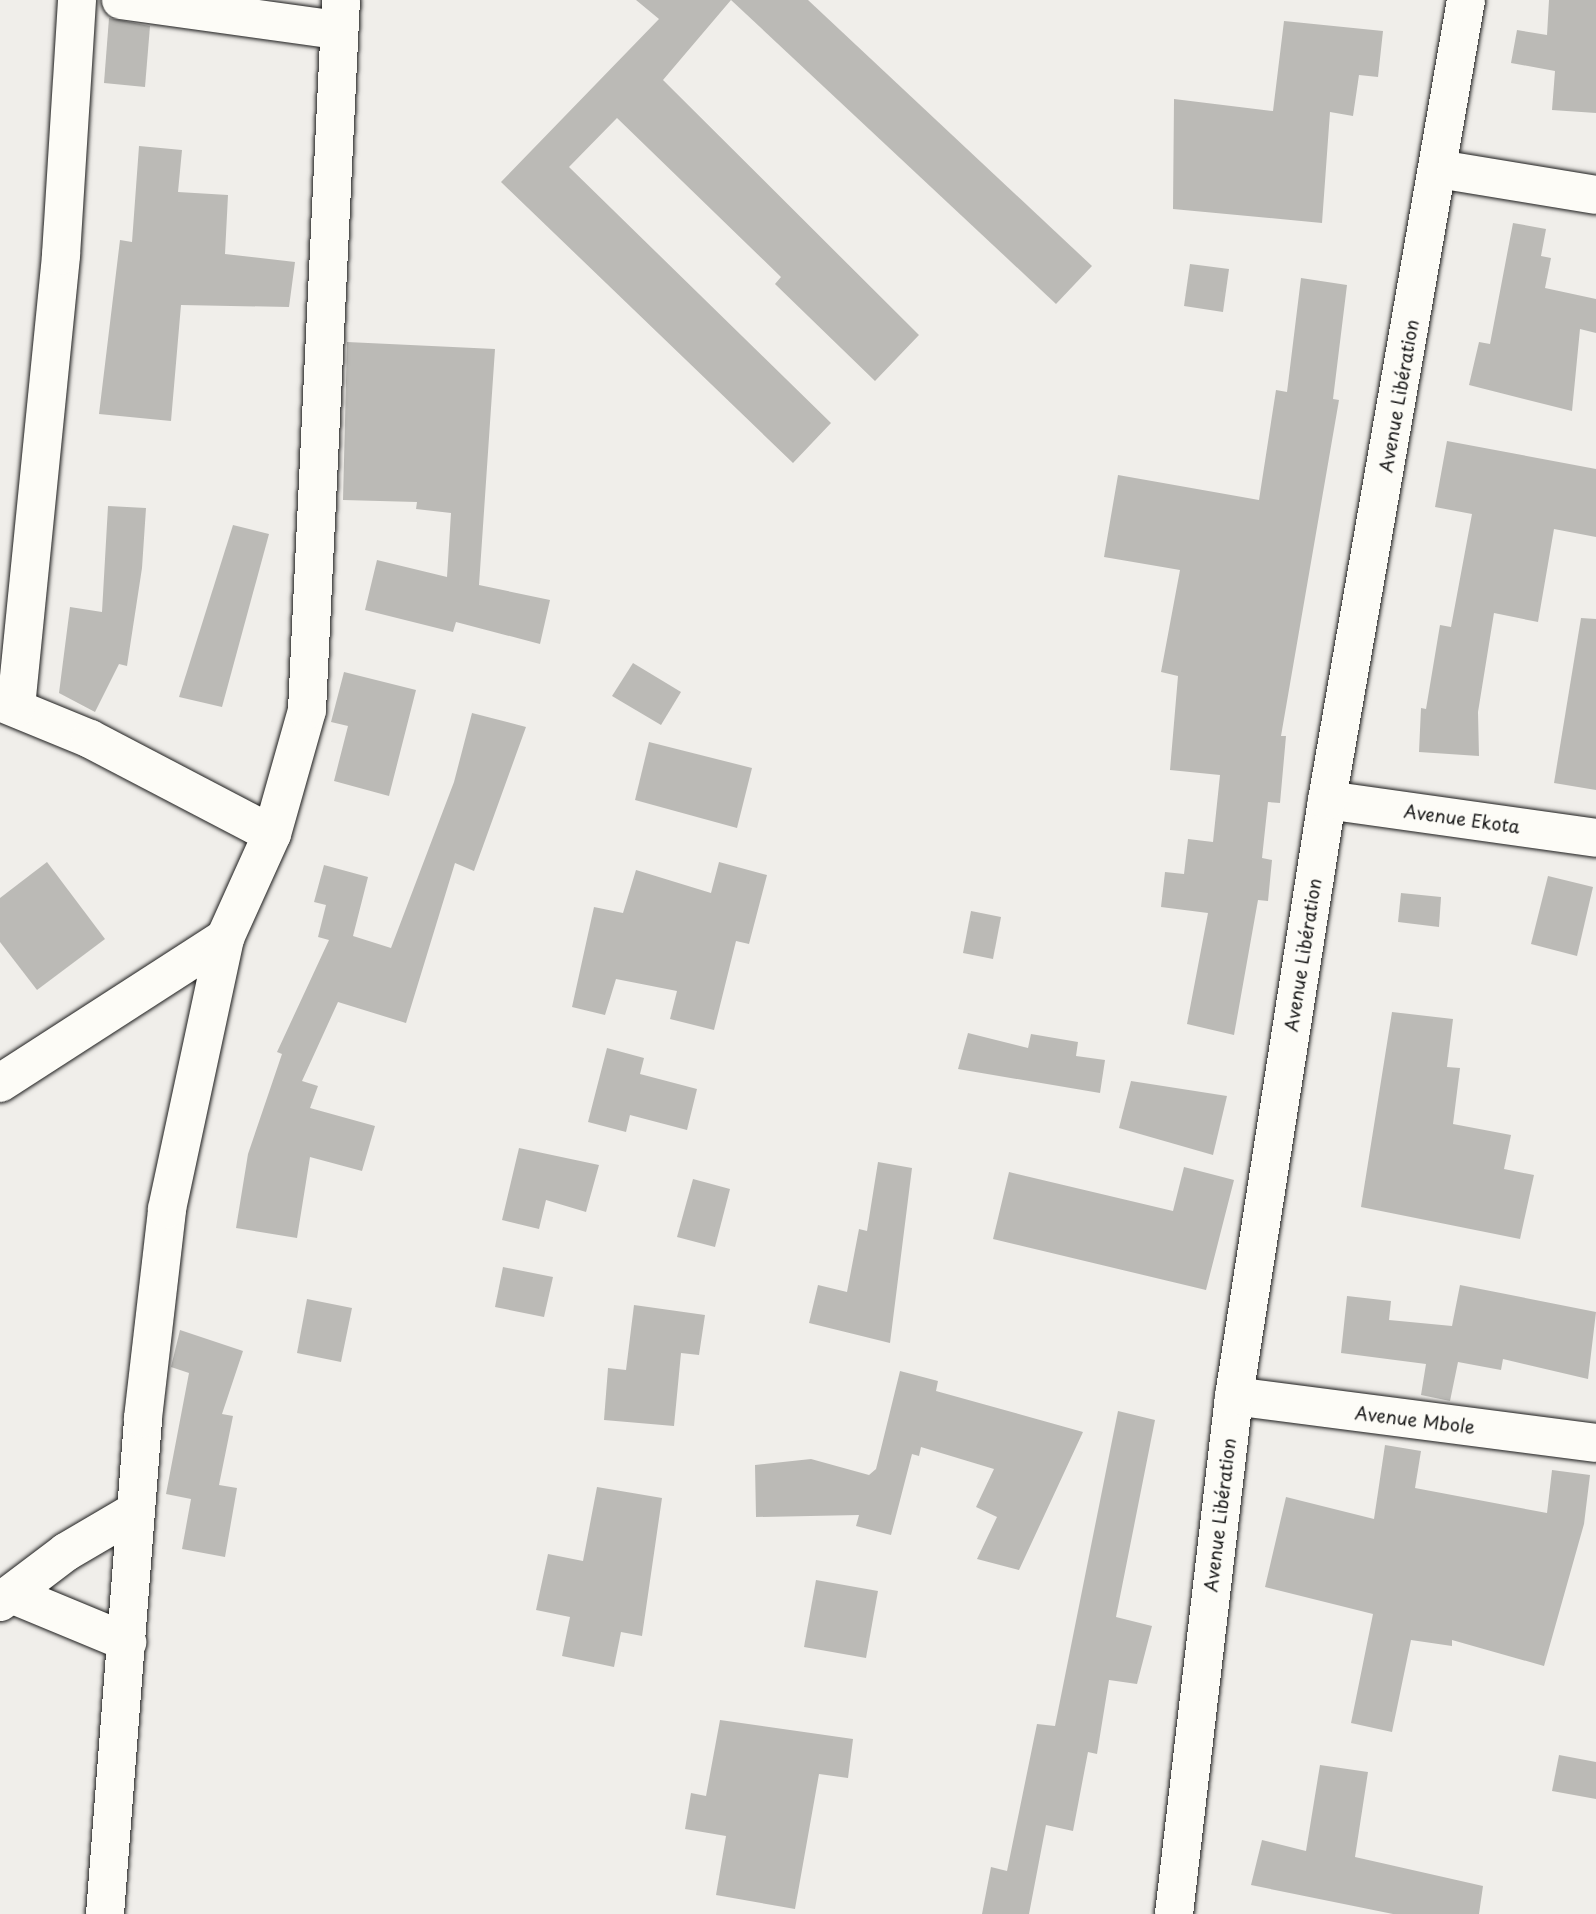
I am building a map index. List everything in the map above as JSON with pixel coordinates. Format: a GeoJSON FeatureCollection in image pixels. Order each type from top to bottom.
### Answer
{"type":"FeatureCollection","features":[{"type":"Feature","properties":{"kind":"street"},"geometry":{"type":"LineString","coordinates":[[77,0],[61,255],[8,704],[272,834]]}},
{"type":"Feature","properties":{"kind":"street"},"geometry":{"type":"LineString","coordinates":[[105,1914],[136,1511],[167,1209],[225,938],[272,834],[307,710],[339,15],[121,0]]}},
{"type":"Feature","properties":{"kind":"street","name":"Avenue Libération"},"geometry":{"type":"LineString","coordinates":[[1174,1914],[1234,1396],[1327,800],[1439,169],[1466,0]]}},
{"type":"Feature","properties":{"kind":"street"},"geometry":{"type":"LineString","coordinates":[[1439,169],[1596,195]]}},
{"type":"Feature","properties":{"kind":"street","name":"Avenue Ekota"},"geometry":{"type":"LineString","coordinates":[[1327,800],[1596,838]]}},
{"type":"Feature","properties":{"kind":"street"},"geometry":{"type":"LineString","coordinates":[[0,1083],[225,938]]}},
{"type":"Feature","properties":{"kind":"street","name":"Avenue Mbole"},"geometry":{"type":"LineString","coordinates":[[1234,1396],[1596,1443]]}},
{"type":"Feature","properties":{"kind":"street"},"geometry":{"type":"LineString","coordinates":[[6,1598],[136,1511]]}},
{"type":"Feature","properties":{"kind":"street"},"geometry":{"type":"LineString","coordinates":[[6,1598],[127,1642]]}},
{"type":"Feature","properties":{"kind":"building"},"geometry":{"type":"Polygon","coordinates":[[[636,0],[731,0],[663,80],[919,335],[875,381],[775,284],[781,277],[617,118],[569,167],[831,423],[793,463],[501,182],[659,19],[636,0]]]}},
{"type":"Feature","properties":{"kind":"building"},"geometry":{"type":"Polygon","coordinates":[[[731,0],[808,0],[1092,266],[1056,304],[731,0]]]}},
{"type":"Feature","properties":{"kind":"building"},"geometry":{"type":"Polygon","coordinates":[[[1549,0],[1596,0],[1596,113],[1552,110],[1555,71],[1511,63],[1517,30],[1547,35],[1549,0]]]}},
{"type":"Feature","properties":{"kind":"building"},"geometry":{"type":"Polygon","coordinates":[[[109,18],[150,26],[145,87],[104,83],[109,18]]]}},
{"type":"Feature","properties":{"kind":"building"},"geometry":{"type":"Polygon","coordinates":[[[1284,21],[1383,31],[1378,77],[1359,75],[1353,116],[1330,112],[1322,223],[1173,209],[1174,99],[1273,111],[1284,21]]]}},
{"type":"Feature","properties":{"kind":"building"},"geometry":{"type":"Polygon","coordinates":[[[139,146],[182,150],[178,192],[228,195],[225,254],[295,262],[289,307],[181,305],[171,421],[99,414],[120,240],[132,242],[139,146]]]}},
{"type":"Feature","properties":{"kind":"building"},"geometry":{"type":"Polygon","coordinates":[[[1513,223],[1546,229],[1541,256],[1551,258],[1545,288],[1596,299],[1596,333],[1580,329],[1572,411],[1469,385],[1479,342],[1490,344],[1513,223]]]}},
{"type":"Feature","properties":{"kind":"building"},"geometry":{"type":"Polygon","coordinates":[[[1190,264],[1229,269],[1223,312],[1184,306],[1190,264]]]}},
{"type":"Feature","properties":{"kind":"building"},"geometry":{"type":"Polygon","coordinates":[[[1301,278],[1347,285],[1333,399],[1339,400],[1281,736],[1286,736],[1280,803],[1268,802],[1262,858],[1272,860],[1268,901],[1258,900],[1234,1035],[1187,1024],[1208,913],[1161,907],[1165,872],[1184,874],[1188,839],[1213,842],[1220,775],[1170,770],[1178,676],[1161,672],[1180,570],[1104,557],[1118,475],[1259,500],[1276,390],[1287,392],[1301,278]]]}},
{"type":"Feature","properties":{"kind":"building"},"geometry":{"type":"Polygon","coordinates":[[[347,342],[495,349],[479,585],[550,600],[540,644],[456,622],[453,632],[365,610],[377,560],[447,577],[451,513],[416,509],[417,502],[343,500],[347,342]]]}},
{"type":"Feature","properties":{"kind":"building"},"geometry":{"type":"Polygon","coordinates":[[[1447,441],[1596,469],[1596,537],[1554,529],[1538,622],[1494,613],[1478,712],[1479,756],[1419,752],[1421,708],[1426,709],[1440,625],[1451,627],[1472,514],[1435,507],[1447,441]]]}},
{"type":"Feature","properties":{"kind":"building"},"geometry":{"type":"Polygon","coordinates":[[[108,506],[146,508],[142,568],[127,666],[119,664],[95,712],[59,693],[70,607],[102,612],[108,506]]]}},
{"type":"Feature","properties":{"kind":"building"},"geometry":{"type":"Polygon","coordinates":[[[233,525],[269,534],[222,707],[179,697],[233,525]]]}},
{"type":"Feature","properties":{"kind":"building"},"geometry":{"type":"Polygon","coordinates":[[[1581,618],[1596,619],[1596,790],[1554,783],[1581,618]]]}},
{"type":"Feature","properties":{"kind":"building"},"geometry":{"type":"Polygon","coordinates":[[[633,663],[681,692],[661,725],[612,696],[633,663]]]}},
{"type":"Feature","properties":{"kind":"building"},"geometry":{"type":"Polygon","coordinates":[[[344,672],[416,690],[389,796],[334,781],[348,726],[331,722],[344,672]]]}},
{"type":"Feature","properties":{"kind":"building"},"geometry":{"type":"Polygon","coordinates":[[[472,713],[526,727],[474,871],[455,863],[406,1023],[338,1002],[302,1081],[318,1086],[310,1108],[375,1126],[362,1171],[310,1157],[297,1238],[236,1228],[248,1154],[282,1054],[277,1052],[329,940],[318,937],[326,905],[314,902],[324,865],[368,877],[353,936],[391,948],[454,782],[472,713]]]}},
{"type":"Feature","properties":{"kind":"building"},"geometry":{"type":"Polygon","coordinates":[[[649,742],[752,768],[737,828],[635,800],[649,742]]]}},
{"type":"Feature","properties":{"kind":"building"},"geometry":{"type":"Polygon","coordinates":[[[47,862],[105,939],[37,990],[0,942],[0,898],[47,862]]]}},
{"type":"Feature","properties":{"kind":"building"},"geometry":{"type":"Polygon","coordinates":[[[719,862],[767,875],[749,944],[736,941],[714,1030],[670,1019],[677,991],[616,979],[605,1015],[572,1007],[594,907],[623,913],[636,870],[711,893],[719,862]]]}},
{"type":"Feature","properties":{"kind":"building"},"geometry":{"type":"Polygon","coordinates":[[[1548,876],[1593,887],[1577,956],[1531,944],[1548,876]]]}},
{"type":"Feature","properties":{"kind":"building"},"geometry":{"type":"Polygon","coordinates":[[[1401,893],[1441,897],[1439,927],[1398,922],[1401,893]]]}},
{"type":"Feature","properties":{"kind":"building"},"geometry":{"type":"Polygon","coordinates":[[[971,911],[1001,917],[993,959],[963,953],[971,911]]]}},
{"type":"Feature","properties":{"kind":"building"},"geometry":{"type":"Polygon","coordinates":[[[1392,1012],[1453,1019],[1447,1067],[1460,1068],[1453,1124],[1511,1135],[1504,1169],[1534,1175],[1520,1239],[1361,1207],[1392,1012]]]}},
{"type":"Feature","properties":{"kind":"building"},"geometry":{"type":"Polygon","coordinates":[[[968,1033],[1028,1048],[1031,1034],[1078,1042],[1076,1056],[1105,1060],[1100,1093],[958,1069],[968,1033]]]}},
{"type":"Feature","properties":{"kind":"building"},"geometry":{"type":"Polygon","coordinates":[[[607,1048],[644,1058],[640,1074],[697,1089],[687,1130],[630,1115],[626,1132],[588,1122],[607,1048]]]}},
{"type":"Feature","properties":{"kind":"building"},"geometry":{"type":"Polygon","coordinates":[[[1131,1081],[1227,1096],[1213,1155],[1119,1128],[1131,1081]]]}},
{"type":"Feature","properties":{"kind":"building"},"geometry":{"type":"Polygon","coordinates":[[[519,1148],[599,1165],[586,1212],[546,1200],[539,1229],[502,1220],[519,1148]]]}},
{"type":"Feature","properties":{"kind":"building"},"geometry":{"type":"Polygon","coordinates":[[[878,1162],[912,1168],[890,1343],[809,1323],[818,1285],[847,1292],[859,1229],[867,1231],[878,1162]]]}},
{"type":"Feature","properties":{"kind":"building"},"geometry":{"type":"Polygon","coordinates":[[[1184,1167],[1234,1180],[1206,1290],[993,1239],[1009,1172],[1173,1211],[1184,1167]]]}},
{"type":"Feature","properties":{"kind":"building"},"geometry":{"type":"Polygon","coordinates":[[[693,1179],[730,1189],[715,1247],[677,1237],[693,1179]]]}},
{"type":"Feature","properties":{"kind":"building"},"geometry":{"type":"Polygon","coordinates":[[[503,1267],[553,1277],[544,1317],[495,1307],[503,1267]]]}},
{"type":"Feature","properties":{"kind":"building"},"geometry":{"type":"Polygon","coordinates":[[[1460,1285],[1596,1312],[1588,1379],[1503,1359],[1501,1370],[1458,1362],[1450,1401],[1421,1395],[1426,1364],[1341,1353],[1347,1296],[1391,1301],[1389,1320],[1452,1326],[1460,1285]]]}},
{"type":"Feature","properties":{"kind":"building"},"geometry":{"type":"Polygon","coordinates":[[[307,1299],[352,1308],[341,1362],[297,1353],[307,1299]]]}},
{"type":"Feature","properties":{"kind":"building"},"geometry":{"type":"Polygon","coordinates":[[[634,1305],[705,1315],[699,1355],[681,1353],[674,1426],[604,1420],[608,1368],[626,1370],[634,1305]]]}},
{"type":"Feature","properties":{"kind":"building"},"geometry":{"type":"Polygon","coordinates":[[[180,1330],[243,1351],[222,1414],[233,1416],[219,1485],[237,1488],[225,1557],[182,1549],[191,1499],[166,1494],[189,1373],[171,1367],[180,1330]]]}},
{"type":"Feature","properties":{"kind":"building"},"geometry":{"type":"Polygon","coordinates":[[[900,1371],[938,1381],[936,1391],[1083,1432],[1019,1570],[977,1559],[997,1517],[976,1507],[994,1469],[921,1447],[919,1456],[912,1454],[891,1535],[856,1526],[859,1515],[756,1517],[755,1465],[811,1459],[869,1475],[876,1469],[900,1371]]]}},
{"type":"Feature","properties":{"kind":"building"},"geometry":{"type":"Polygon","coordinates":[[[1118,1411],[1155,1420],[1116,1617],[1152,1626],[1137,1684],[1109,1680],[1097,1754],[1088,1752],[1073,1831],[1046,1825],[1029,1914],[982,1914],[991,1867],[1007,1871],[1037,1724],[1055,1726],[1118,1411]]]}},
{"type":"Feature","properties":{"kind":"building"},"geometry":{"type":"Polygon","coordinates":[[[1385,1445],[1421,1451],[1415,1488],[1547,1513],[1552,1470],[1590,1475],[1584,1524],[1544,1666],[1452,1640],[1452,1646],[1411,1640],[1392,1732],[1351,1723],[1373,1614],[1265,1587],[1286,1497],[1374,1519],[1385,1445]]]}},
{"type":"Feature","properties":{"kind":"building"},"geometry":{"type":"Polygon","coordinates":[[[597,1487],[662,1498],[642,1636],[621,1632],[614,1667],[562,1656],[570,1617],[536,1610],[548,1554],[583,1561],[597,1487]]]}},
{"type":"Feature","properties":{"kind":"building"},"geometry":{"type":"Polygon","coordinates":[[[816,1580],[878,1591],[866,1658],[804,1647],[816,1580]]]}},
{"type":"Feature","properties":{"kind":"building"},"geometry":{"type":"Polygon","coordinates":[[[720,1720],[853,1739],[848,1778],[819,1774],[795,1909],[716,1895],[726,1836],[685,1829],[691,1793],[706,1796],[720,1720]]]}},
{"type":"Feature","properties":{"kind":"building"},"geometry":{"type":"Polygon","coordinates":[[[1559,1755],[1596,1762],[1596,1799],[1552,1791],[1559,1755]]]}},
{"type":"Feature","properties":{"kind":"building"},"geometry":{"type":"Polygon","coordinates":[[[1320,1765],[1368,1772],[1355,1857],[1483,1886],[1479,1914],[1393,1914],[1251,1885],[1262,1840],[1306,1851],[1320,1765]]]}}]}
